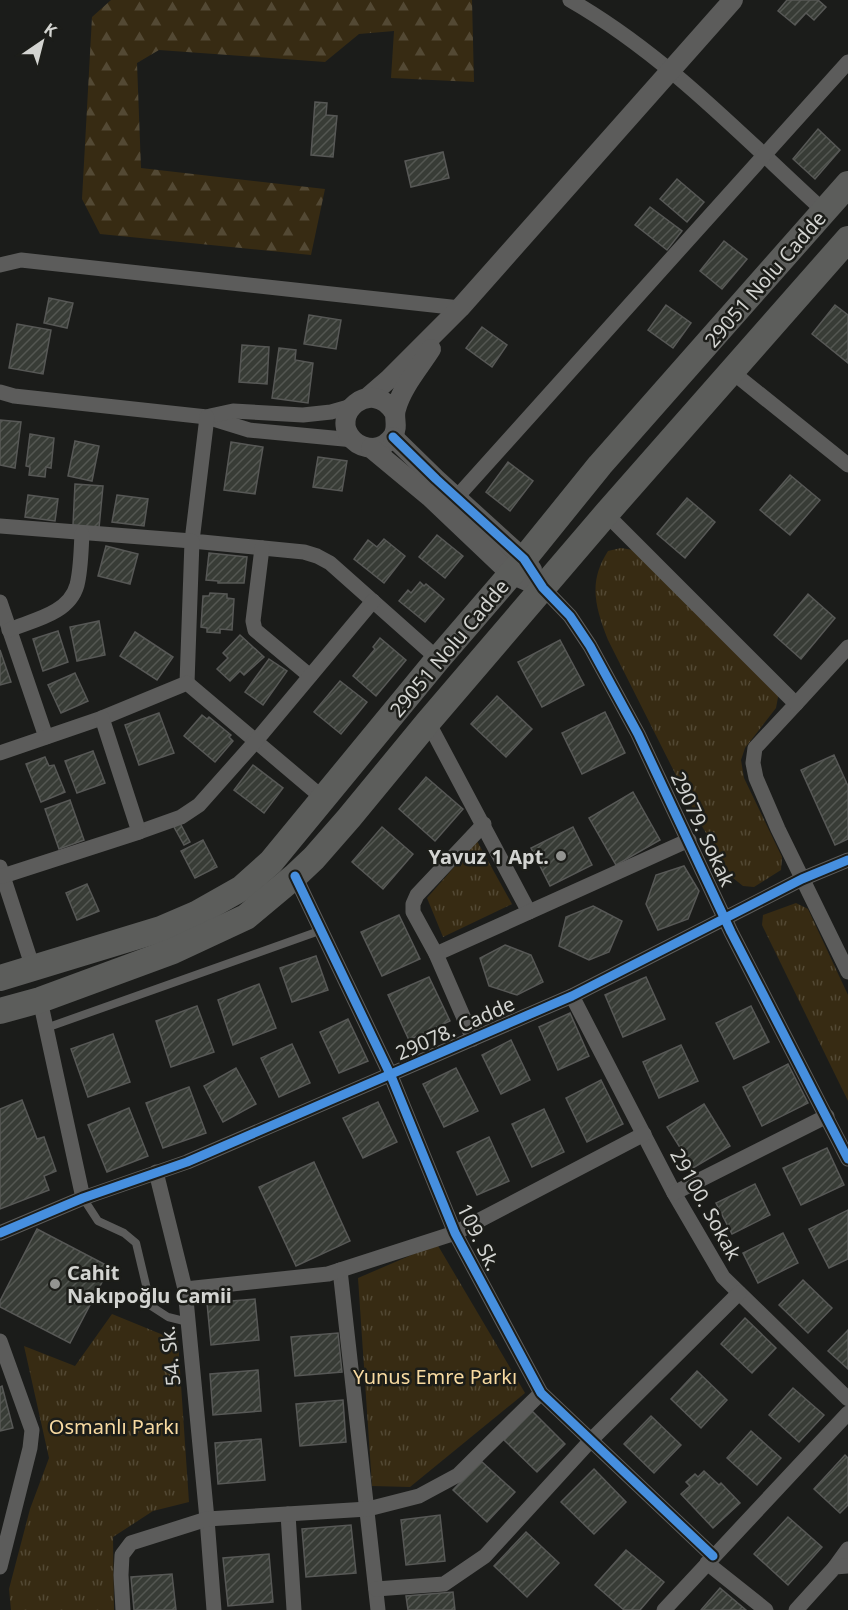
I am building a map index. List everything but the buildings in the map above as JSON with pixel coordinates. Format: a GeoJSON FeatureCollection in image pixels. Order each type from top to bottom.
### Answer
{"type":"FeatureCollection","features":[{"type":"Feature","properties":{"kind":"main road","name":"29051 Nolu Cadde"},"geometry":{"type":"LineString","coordinates":[[0,978],[161,929],[222,901],[242,888],[271,862],[600,465],[848,184]]}},
{"type":"Feature","properties":{"kind":"main road","name":"29051 Nolu Cadde"},"geometry":{"type":"LineString","coordinates":[[0,1011],[40,1000],[174,951],[246,916],[295,876],[342,826],[606,514],[848,239]]}},
{"type":"Feature","properties":{"kind":"street"},"geometry":{"type":"LineString","coordinates":[[570,0],[600,17],[670,69],[824,211]]}},
{"type":"Feature","properties":{"kind":"street"},"geometry":{"type":"LineString","coordinates":[[543,588],[362,444],[346,429],[346,420],[360,401],[389,378],[460,308],[733,0]]}},
{"type":"Feature","properties":{"kind":"street"},"geometry":{"type":"LineString","coordinates":[[456,498],[848,62]]}},
{"type":"Feature","properties":{"kind":"street"},"geometry":{"type":"LineString","coordinates":[[0,265],[21,260],[460,308]]}},
{"type":"Feature","properties":{"kind":"street"},"geometry":{"type":"LineString","coordinates":[[0,392],[14,396],[207,417],[249,430],[380,447],[393,436],[396,429],[394,412],[400,395],[460,308]]}},
{"type":"Feature","properties":{"kind":"street"},"geometry":{"type":"LineString","coordinates":[[731,371],[848,465]]}},
{"type":"Feature","properties":{"kind":"street"},"geometry":{"type":"LineString","coordinates":[[207,417],[233,411],[303,414],[331,412],[360,401],[383,400],[394,412]]}},
{"type":"Feature","properties":{"kind":"street"},"geometry":{"type":"LineString","coordinates":[[187,683],[192,541],[207,417]]}},
{"type":"Feature","properties":{"kind":"street"},"geometry":{"type":"LineString","coordinates":[[393,436],[456,498],[518,566]]}},
{"type":"Feature","properties":{"kind":"street"},"geometry":{"type":"LineString","coordinates":[[606,514],[796,704]]}},
{"type":"Feature","properties":{"kind":"street"},"geometry":{"type":"LineString","coordinates":[[0,526],[304,552],[330,563],[438,659]]}},
{"type":"Feature","properties":{"kind":"street"},"geometry":{"type":"LineString","coordinates":[[9,630],[52,613],[66,604],[77,585],[82,534]]}},
{"type":"Feature","properties":{"kind":"street"},"geometry":{"type":"LineString","coordinates":[[262,548],[255,630],[310,676]]}},
{"type":"Feature","properties":{"kind":"street","name":"29079. Sokak"},"geometry":{"type":"LineString","coordinates":[[543,588],[570,616],[590,646],[638,734],[724,918],[848,1159]]}},
{"type":"Feature","properties":{"kind":"street"},"geometry":{"type":"LineString","coordinates":[[33,968],[1,872],[139,832],[181,817],[199,805],[373,601]]}},
{"type":"Feature","properties":{"kind":"street"},"geometry":{"type":"LineString","coordinates":[[0,603],[46,737]]}},
{"type":"Feature","properties":{"kind":"street"},"geometry":{"type":"LineString","coordinates":[[848,647],[755,748],[753,763],[756,778],[848,972]]}},
{"type":"Feature","properties":{"kind":"street"},"geometry":{"type":"LineString","coordinates":[[0,753],[102,718],[187,683]]}},
{"type":"Feature","properties":{"kind":"street"},"geometry":{"type":"LineString","coordinates":[[187,683],[324,799]]}},
{"type":"Feature","properties":{"kind":"street"},"geometry":{"type":"LineString","coordinates":[[102,718],[139,832]]}},
{"type":"Feature","properties":{"kind":"street"},"geometry":{"type":"LineString","coordinates":[[428,722],[529,912]]}},
{"type":"Feature","properties":{"kind":"street"},"geometry":{"type":"LineString","coordinates":[[473,1039],[436,954],[413,912],[413,904],[417,895],[484,824]]}},
{"type":"Feature","properties":{"kind":"street"},"geometry":{"type":"LineString","coordinates":[[436,954],[689,840]]}},
{"type":"Feature","properties":{"kind":"street","name":"29078. Cadde"},"geometry":{"type":"LineString","coordinates":[[0,1233],[83,1198],[187,1162],[391,1076],[572,996],[802,879],[848,860]]}},
{"type":"Feature","properties":{"kind":"street","name":"109. Sk."},"geometry":{"type":"LineString","coordinates":[[295,876],[391,1076],[455,1233],[541,1393],[592,1438],[710,1559],[766,1610]]}},
{"type":"Feature","properties":{"kind":"street","name":"29100. Sokak"},"geometry":{"type":"LineString","coordinates":[[572,996],[674,1193],[723,1277],[848,1399]]}},
{"type":"Feature","properties":{"kind":"street"},"geometry":{"type":"LineString","coordinates":[[40,1000],[83,1198]]}},
{"type":"Feature","properties":{"kind":"street"},"geometry":{"type":"LineString","coordinates":[[674,1193],[826,1116]]}},
{"type":"Feature","properties":{"kind":"street"},"geometry":{"type":"LineString","coordinates":[[185,1289],[328,1274],[455,1233],[644,1134]]}},
{"type":"Feature","properties":{"kind":"street","name":"54. Sk."},"geometry":{"type":"LineString","coordinates":[[156,1173],[185,1289],[214,1610]]}},
{"type":"Feature","properties":{"kind":"street"},"geometry":{"type":"LineString","coordinates":[[340,1270],[378,1610]]}},
{"type":"Feature","properties":{"kind":"street"},"geometry":{"type":"LineString","coordinates":[[376,1589],[444,1584],[485,1556],[592,1438],[739,1293]]}},
{"type":"Feature","properties":{"kind":"street"},"geometry":{"type":"LineString","coordinates":[[0,1341],[5,1371],[32,1430],[28,1458],[0,1567]]}},
{"type":"Feature","properties":{"kind":"street"},"geometry":{"type":"LineString","coordinates":[[123,1610],[122,1555],[131,1543],[207,1519],[368,1509],[419,1496],[458,1475],[541,1393]]}},
{"type":"Feature","properties":{"kind":"street"},"geometry":{"type":"LineString","coordinates":[[664,1610],[848,1413]]}},
{"type":"Feature","properties":{"kind":"street"},"geometry":{"type":"LineString","coordinates":[[288,1514],[294,1610]]}},
{"type":"Feature","properties":{"kind":"street"},"geometry":{"type":"LineString","coordinates":[[795,1610],[841,1567],[848,1549]]}},
{"type":"Feature","properties":{"kind":"lane"},"geometry":{"type":"LineString","coordinates":[[46,1028],[322,930]]}},
{"type":"Feature","properties":{"kind":"lane"},"geometry":{"type":"LineString","coordinates":[[83,1198],[98,1221],[124,1233],[136,1243],[151,1306],[168,1317],[188,1322]]}},
{"type":"Feature","properties":{"kind":"green space"},"geometry":{"type":"Polygon","coordinates":[[[111,0],[472,0],[474,82],[391,78],[394,31],[359,34],[325,62],[159,50],[137,63],[141,168],[325,189],[311,255],[100,234],[82,199],[92,17],[111,0]]]}},
{"type":"Feature","properties":{"kind":"green space"},"geometry":{"type":"Polygon","coordinates":[[[621,548],[633,550],[779,692],[776,708],[745,748],[741,760],[744,778],[782,857],[781,870],[754,887],[743,886],[733,878],[700,823],[608,640],[597,606],[596,584],[602,562],[608,551],[621,548]]]}},
{"type":"Feature","properties":{"kind":"green space"},"geometry":{"type":"Polygon","coordinates":[[[477,841],[512,904],[443,937],[427,898],[477,841]]]}},
{"type":"Feature","properties":{"kind":"green space"},"geometry":{"type":"Polygon","coordinates":[[[796,903],[808,909],[848,995],[848,1101],[762,925],[763,915],[796,903]]]}},
{"type":"Feature","properties":{"kind":"green space","name":"Yunus Emre Parkı"},"geometry":{"type":"Polygon","coordinates":[[[437,1244],[525,1393],[410,1487],[372,1486],[358,1278],[437,1244]]]}},
{"type":"Feature","properties":{"kind":"green space","name":"Osmanlı Parkı"},"geometry":{"type":"Polygon","coordinates":[[[112,1314],[178,1341],[189,1502],[153,1511],[113,1537],[114,1610],[11,1610],[9,1589],[30,1509],[49,1458],[24,1346],[75,1366],[112,1314]]]}},
{"type":"Feature","properties":{"kind":"cycle path"},"geometry":{"type":"LineString","coordinates":[[393,437],[524,559],[543,588],[570,616],[590,646],[638,734],[731,932],[848,1159]]}},
{"type":"Feature","properties":{"kind":"cycle path"},"geometry":{"type":"LineString","coordinates":[[0,1233],[83,1198],[187,1162],[572,996],[802,879],[848,860]]}},
{"type":"Feature","properties":{"kind":"cycle path"},"geometry":{"type":"LineString","coordinates":[[295,876],[391,1076],[455,1233],[541,1393],[713,1556]]}},
{"type":"Feature","properties":{"kind":"place","name":"Yavuz 1 Apt."},"geometry":{"type":"Point","coordinates":[561,856]}},
{"type":"Feature","properties":{"kind":"place","name":"Cahit Nakıpoğlu Camii"},"geometry":{"type":"Point","coordinates":[55,1284]}}]}
